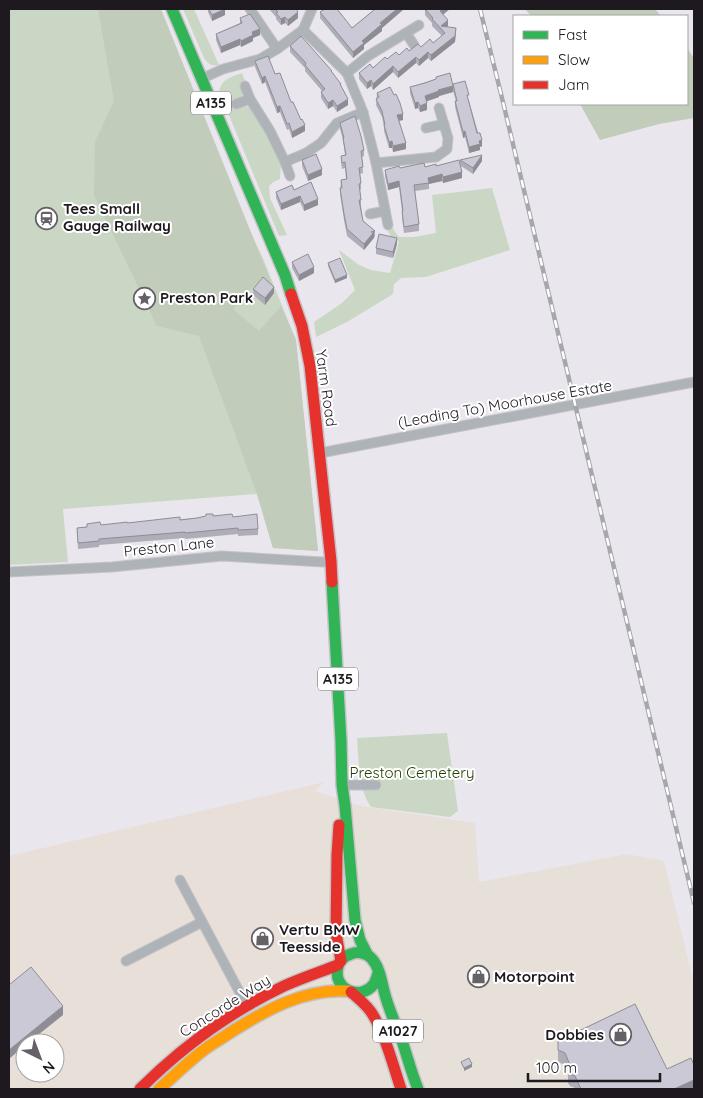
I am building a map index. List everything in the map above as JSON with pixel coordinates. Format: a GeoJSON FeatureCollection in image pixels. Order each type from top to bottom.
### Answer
{"type":"FeatureCollection","features":[{"type":"Feature","properties":{"kind":"main road","name":"Yarm Road"},"geometry":{"type":"LineString","coordinates":[[172,9],[285,275],[302,326],[310,366],[331,561],[343,791]]}},
{"type":"Feature","properties":{"kind":"main road","name":"A135"},"geometry":{"type":"LineString","coordinates":[[343,791],[355,920],[360,940],[367,954]]}},
{"type":"Feature","properties":{"kind":"main road","name":"A135"},"geometry":{"type":"LineString","coordinates":[[339,963],[336,914],[338,834],[343,791]]}},
{"type":"Feature","properties":{"kind":"main road"},"geometry":{"type":"LineString","coordinates":[[356,952],[367,954],[376,964],[378,973],[375,983],[362,993],[350,992],[340,985],[338,980],[337,971],[339,963],[345,956],[356,952]]}},
{"type":"Feature","properties":{"kind":"main road","name":"Concorde Way"},"geometry":{"type":"LineString","coordinates":[[140,1089],[154,1074],[197,1038],[284,986],[339,963]]}},
{"type":"Feature","properties":{"kind":"main road","name":"A1027"},"geometry":{"type":"LineString","coordinates":[[378,973],[418,1089]]}},
{"type":"Feature","properties":{"kind":"main road","name":"Concorde Way"},"geometry":{"type":"LineString","coordinates":[[163,1088],[205,1049],[254,1018],[309,994],[334,990],[350,992]]}},
{"type":"Feature","properties":{"kind":"main road","name":"A1027"},"geometry":{"type":"LineString","coordinates":[[350,992],[365,1005],[372,1015],[388,1050],[401,1089]]}},
{"type":"Feature","properties":{"kind":"street"},"geometry":{"type":"LineString","coordinates":[[250,9],[277,49]]}},
{"type":"Feature","properties":{"kind":"street"},"geometry":{"type":"LineString","coordinates":[[201,79],[223,69],[260,59],[277,49],[303,30],[312,9]]}},
{"type":"Feature","properties":{"kind":"street"},"geometry":{"type":"LineString","coordinates":[[347,73],[368,56],[419,25]]}},
{"type":"Feature","properties":{"kind":"street"},"geometry":{"type":"LineString","coordinates":[[303,30],[347,73],[363,112],[376,163],[388,225]]}},
{"type":"Feature","properties":{"kind":"street"},"geometry":{"type":"LineString","coordinates":[[406,33],[414,45]]}},
{"type":"Feature","properties":{"kind":"street"},"geometry":{"type":"LineString","coordinates":[[245,86],[250,99],[270,131],[290,176]]}},
{"type":"Feature","properties":{"kind":"street"},"geometry":{"type":"LineString","coordinates":[[236,104],[250,99]]}},
{"type":"Feature","properties":{"kind":"street"},"geometry":{"type":"LineString","coordinates":[[376,163],[436,157],[446,149],[448,138],[439,108]]}},
{"type":"Feature","properties":{"kind":"street"},"geometry":{"type":"LineString","coordinates":[[285,162],[306,153],[321,143],[337,123],[363,112]]}},
{"type":"Feature","properties":{"kind":"street"},"geometry":{"type":"LineString","coordinates":[[426,128],[444,124]]}},
{"type":"Feature","properties":{"kind":"street"},"geometry":{"type":"LineString","coordinates":[[370,214],[385,211]]}},
{"type":"Feature","properties":{"kind":"street","name":"(Leading To) Moorhouse Estate"},"geometry":{"type":"LineString","coordinates":[[320,452],[694,382]]}},
{"type":"Feature","properties":{"kind":"street","name":"Preston Lane"},"geometry":{"type":"LineString","coordinates":[[9,572],[112,567],[222,556],[331,561]]}},
{"type":"Feature","properties":{"kind":"street"},"geometry":{"type":"LineString","coordinates":[[343,791],[376,785]]}},
{"type":"Feature","properties":{"kind":"street"},"geometry":{"type":"LineString","coordinates":[[180,880],[248,1006]]}},
{"type":"Feature","properties":{"kind":"street"},"geometry":{"type":"LineString","coordinates":[[126,961],[202,922]]}},
{"type":"Feature","properties":{"kind":"shaded area"},"geometry":{"type":"Polygon","coordinates":[[[324,782],[315,791],[324,944],[314,957],[225,1006],[177,1039],[136,1075],[124,1089],[9,1089],[9,856],[324,782]]]}},
{"type":"Feature","properties":{"kind":"shaded area"},"geometry":{"type":"Polygon","coordinates":[[[315,791],[361,806],[475,823],[479,882],[627,854],[664,861],[694,984],[694,1089],[124,1089],[136,1075],[177,1039],[323,944],[315,791]]]}},
{"type":"Feature","properties":{"kind":"green space","name":"Preston Park"},"geometry":{"type":"Polygon","coordinates":[[[9,9],[156,9],[229,188],[262,256],[296,340],[318,551],[273,548],[257,494],[63,509],[68,562],[9,565],[9,9]]]}},
{"type":"Feature","properties":{"kind":"green space"},"geometry":{"type":"Polygon","coordinates":[[[98,9],[161,9],[273,287],[261,278],[233,309],[259,331],[281,306],[296,340],[318,551],[273,548],[257,494],[199,336],[157,326],[94,195],[95,142],[114,101],[98,9]]]}},
{"type":"Feature","properties":{"kind":"green space"},"geometry":{"type":"Polygon","coordinates":[[[183,9],[194,9],[219,65],[212,65],[204,58],[183,9]]]}},
{"type":"Feature","properties":{"kind":"green space"},"geometry":{"type":"Polygon","coordinates":[[[525,9],[655,9],[660,15],[530,15],[525,9]]]}},
{"type":"Feature","properties":{"kind":"green space"},"geometry":{"type":"Polygon","coordinates":[[[688,49],[694,58],[694,118],[659,124],[600,140],[581,105],[688,105],[688,49]]]}},
{"type":"Feature","properties":{"kind":"green space"},"geometry":{"type":"Polygon","coordinates":[[[242,73],[246,83],[240,86],[243,93],[241,98],[232,102],[234,108],[243,105],[249,107],[271,140],[281,164],[280,179],[269,186],[270,198],[287,235],[279,236],[219,91],[225,81],[242,73]]]}},
{"type":"Feature","properties":{"kind":"green space"},"geometry":{"type":"Polygon","coordinates":[[[492,188],[510,250],[426,277],[401,278],[394,284],[393,294],[347,322],[316,337],[314,322],[342,303],[355,290],[339,250],[359,265],[371,270],[390,273],[399,242],[391,237],[385,225],[391,225],[399,237],[414,237],[436,233],[432,195],[492,188]]]}},
{"type":"Feature","properties":{"kind":"green space","name":"Preston Cemetery"},"geometry":{"type":"Polygon","coordinates":[[[447,733],[458,811],[450,817],[371,807],[361,783],[357,738],[447,733]]]}},
{"type":"Feature","properties":{"kind":"building"},"geometry":{"type":"Polygon","coordinates":[[[209,9],[225,9],[212,15],[209,9]]]}},
{"type":"Feature","properties":{"kind":"building"},"geometry":{"type":"Polygon","coordinates":[[[275,9],[296,9],[298,12],[288,20],[285,17],[281,19],[275,9]]]}},
{"type":"Feature","properties":{"kind":"building"},"geometry":{"type":"Polygon","coordinates":[[[325,9],[337,9],[352,28],[373,9],[397,9],[380,23],[382,24],[362,41],[364,43],[353,52],[320,12],[325,9]]]}},
{"type":"Feature","properties":{"kind":"building"},"geometry":{"type":"Polygon","coordinates":[[[425,9],[443,9],[440,11],[448,20],[441,26],[456,28],[455,36],[431,55],[428,52],[419,60],[416,57],[398,72],[393,66],[373,84],[371,80],[367,83],[359,73],[370,64],[373,68],[385,57],[387,59],[396,52],[399,55],[407,48],[409,51],[418,44],[421,47],[430,39],[433,43],[445,33],[425,9]]]}},
{"type":"Feature","properties":{"kind":"building"},"geometry":{"type":"Polygon","coordinates":[[[250,14],[260,29],[252,32],[253,35],[241,41],[240,39],[221,47],[216,34],[242,23],[240,18],[250,14]]]}},
{"type":"Feature","properties":{"kind":"building"},"geometry":{"type":"Polygon","coordinates":[[[301,36],[341,84],[348,99],[337,106],[333,100],[328,103],[321,92],[325,89],[305,65],[306,63],[290,46],[301,36]]]}},
{"type":"Feature","properties":{"kind":"building"},"geometry":{"type":"Polygon","coordinates":[[[268,56],[275,74],[280,73],[291,102],[293,102],[305,125],[292,132],[280,106],[277,107],[265,76],[262,78],[255,61],[268,56]]]}},
{"type":"Feature","properties":{"kind":"building"},"geometry":{"type":"Polygon","coordinates":[[[450,73],[453,86],[425,96],[427,103],[420,106],[418,102],[415,103],[410,87],[450,73]]]}},
{"type":"Feature","properties":{"kind":"building"},"geometry":{"type":"Polygon","coordinates":[[[465,81],[477,133],[480,133],[482,140],[479,141],[480,144],[469,147],[455,101],[457,101],[453,84],[465,81]]]}},
{"type":"Feature","properties":{"kind":"building"},"geometry":{"type":"Polygon","coordinates":[[[390,87],[400,103],[403,114],[397,115],[406,143],[393,146],[392,141],[389,142],[382,111],[376,99],[379,97],[377,93],[390,87]]]}},
{"type":"Feature","properties":{"kind":"building"},"geometry":{"type":"Polygon","coordinates":[[[355,116],[364,150],[361,151],[363,167],[359,168],[361,200],[359,200],[363,221],[375,231],[371,232],[374,232],[364,244],[347,229],[340,188],[342,188],[341,180],[347,179],[345,162],[342,163],[341,156],[346,155],[340,123],[355,116]]]}},
{"type":"Feature","properties":{"kind":"building"},"geometry":{"type":"Polygon","coordinates":[[[316,154],[322,169],[308,175],[302,160],[316,154]]]}},
{"type":"Feature","properties":{"kind":"building"},"geometry":{"type":"Polygon","coordinates":[[[482,155],[473,168],[460,160],[482,155]]]}},
{"type":"Feature","properties":{"kind":"building"},"geometry":{"type":"Polygon","coordinates":[[[459,160],[462,172],[443,177],[442,174],[428,178],[429,183],[414,185],[419,224],[404,227],[399,181],[388,184],[385,170],[424,163],[425,167],[436,164],[436,166],[459,160]]]}},
{"type":"Feature","properties":{"kind":"building"},"geometry":{"type":"Polygon","coordinates":[[[311,182],[318,199],[304,205],[300,196],[281,204],[276,192],[292,185],[294,190],[311,182]]]}},
{"type":"Feature","properties":{"kind":"building"},"geometry":{"type":"Polygon","coordinates":[[[379,234],[397,238],[393,252],[376,248],[379,234]]]}},
{"type":"Feature","properties":{"kind":"building"},"geometry":{"type":"Polygon","coordinates":[[[308,254],[314,267],[299,275],[292,262],[308,254]]]}},
{"type":"Feature","properties":{"kind":"building"},"geometry":{"type":"Polygon","coordinates":[[[340,258],[347,275],[335,280],[328,263],[340,258]]]}},
{"type":"Feature","properties":{"kind":"building"},"geometry":{"type":"Polygon","coordinates":[[[263,277],[274,287],[265,298],[253,289],[263,277]]]}},
{"type":"Feature","properties":{"kind":"building"},"geometry":{"type":"Polygon","coordinates":[[[206,514],[213,514],[213,516],[232,514],[233,517],[257,514],[258,529],[238,530],[238,528],[185,532],[99,539],[99,541],[78,543],[77,528],[87,527],[87,524],[100,522],[101,525],[180,517],[180,520],[206,516],[206,514]]]}},
{"type":"Feature","properties":{"kind":"building"},"geometry":{"type":"Polygon","coordinates":[[[31,967],[63,1006],[30,1033],[15,1033],[15,1045],[9,1050],[9,985],[31,967]]]}},
{"type":"Feature","properties":{"kind":"building","name":"Dobbies"},"geometry":{"type":"Polygon","coordinates":[[[635,1004],[667,1069],[691,1058],[694,1065],[694,1080],[674,1089],[581,1089],[575,1076],[568,1071],[570,1065],[565,1053],[558,1050],[558,1041],[635,1004]]]}},
{"type":"Feature","properties":{"kind":"building"},"geometry":{"type":"Polygon","coordinates":[[[469,1058],[472,1064],[464,1068],[461,1062],[469,1058]]]}},
{"type":"Feature","properties":{"kind":"railway"},"geometry":{"type":"LineString","coordinates":[[480,9],[694,903]]}},
{"type":"Feature","properties":{"kind":"traffic: fast"},"geometry":{"type":"LineString","coordinates":[[172,9],[285,275],[291,294]]}},
{"type":"Feature","properties":{"kind":"traffic: fast"},"geometry":{"type":"LineString","coordinates":[[332,582],[342,785],[355,920],[360,940],[367,954]]}},
{"type":"Feature","properties":{"kind":"traffic: fast"},"geometry":{"type":"LineString","coordinates":[[378,973],[374,984],[362,992],[348,991],[343,987],[337,975],[341,960],[354,953],[365,954],[375,963],[418,1089]]}},
{"type":"Feature","properties":{"kind":"traffic: slow"},"geometry":{"type":"LineString","coordinates":[[159,1089],[208,1047],[272,1009],[286,1002],[316,993],[348,991]]}},
{"type":"Feature","properties":{"kind":"traffic: jam"},"geometry":{"type":"LineString","coordinates":[[291,294],[302,326],[310,366],[332,582]]}},
{"type":"Feature","properties":{"kind":"traffic: jam"},"geometry":{"type":"LineString","coordinates":[[339,825],[336,933],[341,961]]}},
{"type":"Feature","properties":{"kind":"traffic: jam"},"geometry":{"type":"LineString","coordinates":[[140,1089],[190,1045],[245,1007],[284,986],[338,965]]}},
{"type":"Feature","properties":{"kind":"traffic: jam"},"geometry":{"type":"LineString","coordinates":[[351,992],[369,1009],[378,1024],[401,1089]]}},
{"type":"Feature","properties":{"kind":"place","name":"Tees Small Gauge Railway"},"geometry":{"type":"Point","coordinates":[47,218]}},
{"type":"Feature","properties":{"kind":"place","name":"Preston Park"},"geometry":{"type":"Point","coordinates":[144,298]}},
{"type":"Feature","properties":{"kind":"place","name":"Vertu BMW Teesside"},"geometry":{"type":"Point","coordinates":[263,939]}},
{"type":"Feature","properties":{"kind":"place","name":"Motorpoint"},"geometry":{"type":"Point","coordinates":[478,977]}},
{"type":"Feature","properties":{"kind":"place","name":"Dobbies"},"geometry":{"type":"Point","coordinates":[620,1035]}}]}
